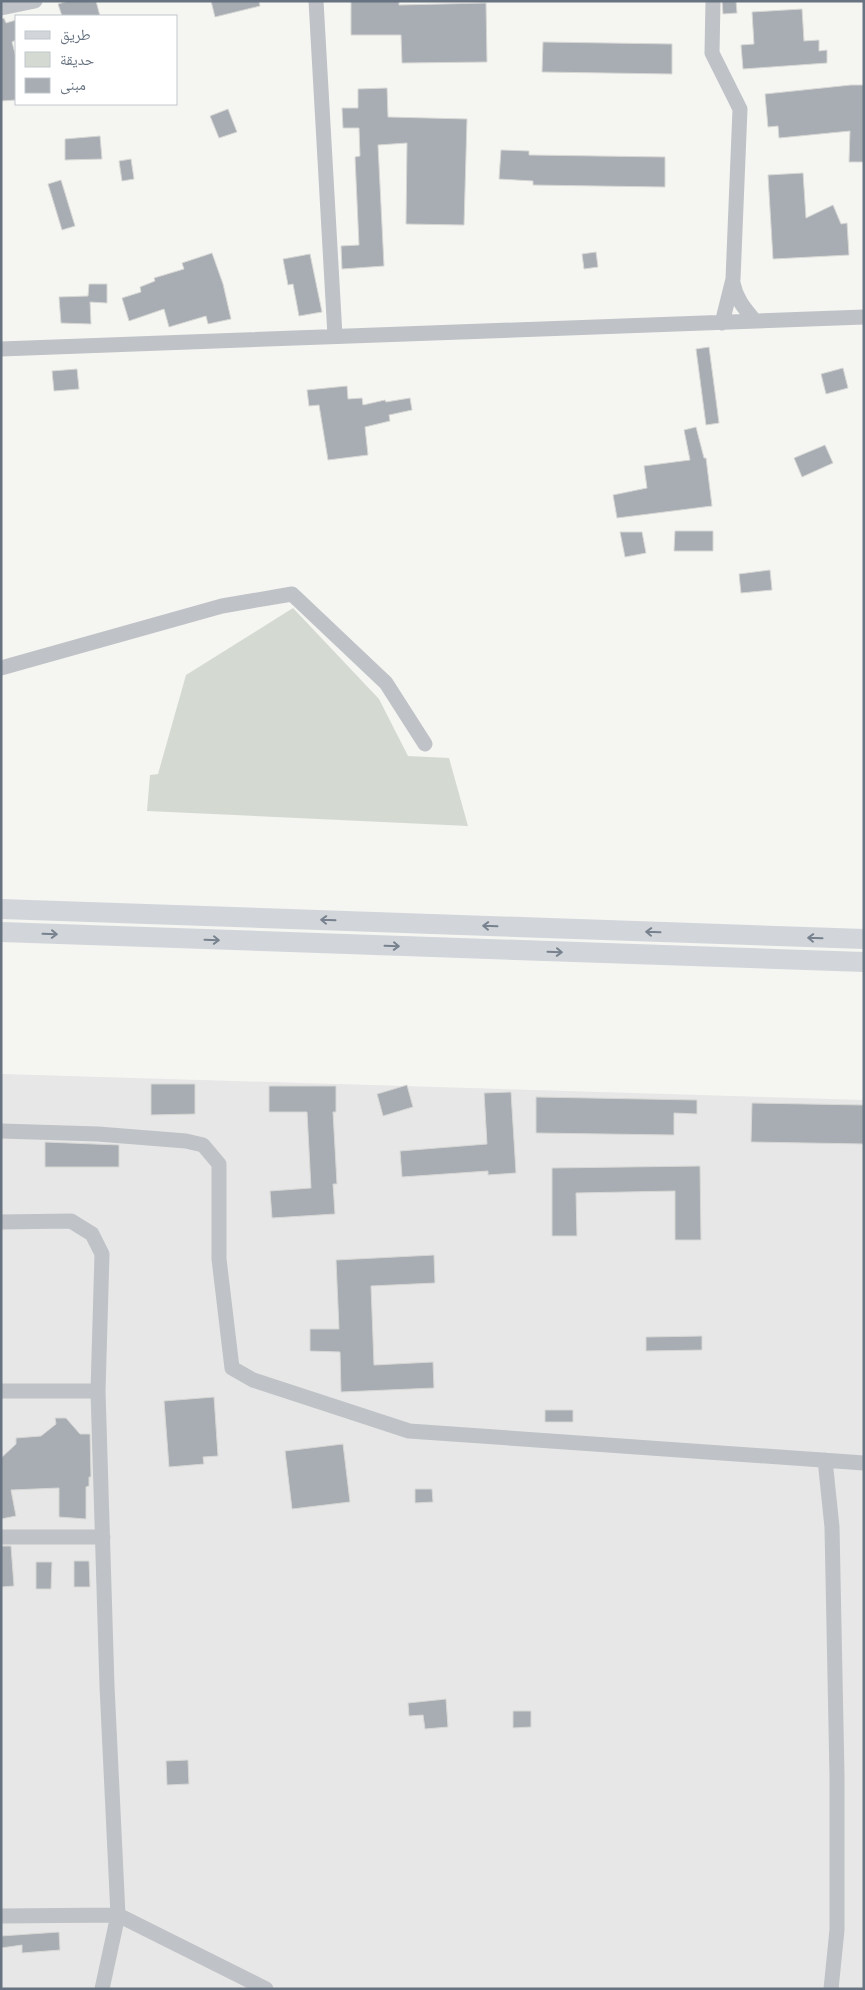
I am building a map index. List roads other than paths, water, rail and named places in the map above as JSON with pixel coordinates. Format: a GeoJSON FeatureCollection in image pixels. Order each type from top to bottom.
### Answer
{"type":"FeatureCollection","features":[{"type":"Feature","properties":{"kind":"main road"},"geometry":{"type":"LineString","coordinates":[[1,909],[864,940]]}},
{"type":"Feature","properties":{"kind":"main road"},"geometry":{"type":"LineString","coordinates":[[1,932],[864,962]]}},
{"type":"Feature","properties":{"kind":"street"},"geometry":{"type":"LineString","coordinates":[[1,8],[35,1]]}},
{"type":"Feature","properties":{"kind":"street"},"geometry":{"type":"LineString","coordinates":[[316,1],[335,336]]}},
{"type":"Feature","properties":{"kind":"street"},"geometry":{"type":"LineString","coordinates":[[713,1],[712,53],[740,109],[733,279],[735,293],[755,321]]}},
{"type":"Feature","properties":{"kind":"street"},"geometry":{"type":"LineString","coordinates":[[722,323],[733,279]]}},
{"type":"Feature","properties":{"kind":"street"},"geometry":{"type":"LineString","coordinates":[[1,349],[864,317]]}},
{"type":"Feature","properties":{"kind":"street"},"geometry":{"type":"LineString","coordinates":[[1,668],[222,606],[292,594],[386,683],[425,744]]}},
{"type":"Feature","properties":{"kind":"street"},"geometry":{"type":"LineString","coordinates":[[1,1131],[98,1134],[186,1141],[203,1145],[219,1164],[220,1259],[232,1368],[253,1380],[409,1431],[864,1463]]}},
{"type":"Feature","properties":{"kind":"street"},"geometry":{"type":"LineString","coordinates":[[1,1222],[71,1222],[92,1234],[102,1254],[98,1391],[102,1537],[118,1915],[102,1989]]}},
{"type":"Feature","properties":{"kind":"street"},"geometry":{"type":"LineString","coordinates":[[1,1391],[98,1391]]}},
{"type":"Feature","properties":{"kind":"street"},"geometry":{"type":"LineString","coordinates":[[825,1460],[832,1527],[837,1776],[837,1930],[831,1989]]}},
{"type":"Feature","properties":{"kind":"street"},"geometry":{"type":"LineString","coordinates":[[1,1538],[102,1537]]}},
{"type":"Feature","properties":{"kind":"street"},"geometry":{"type":"LineString","coordinates":[[1,1916],[118,1915],[266,1989]]}}]}
